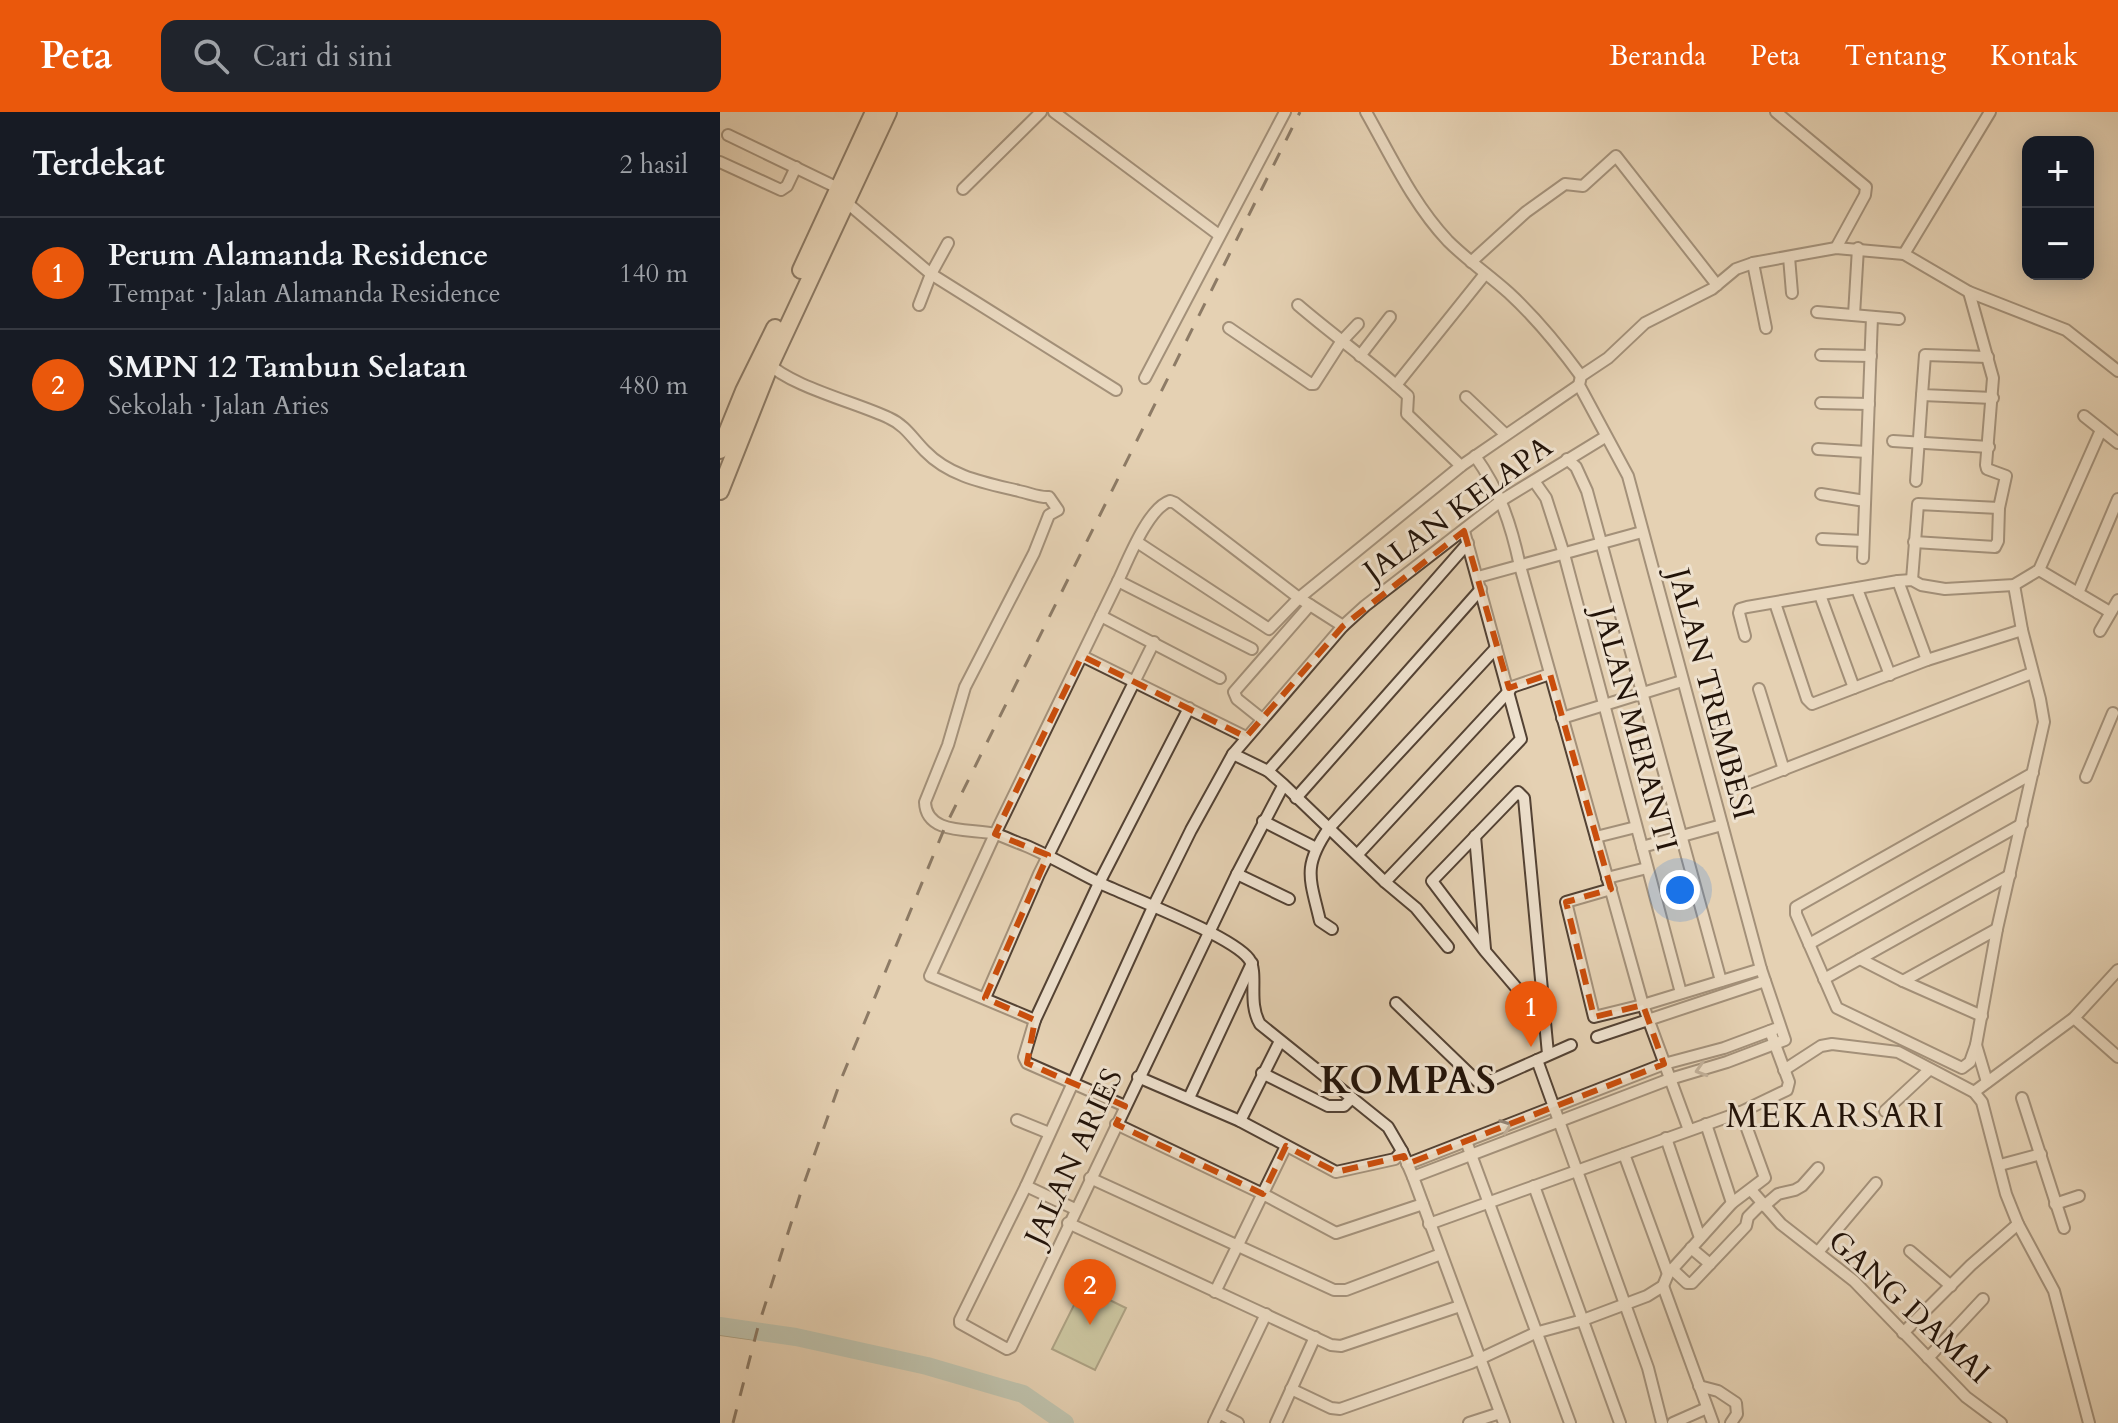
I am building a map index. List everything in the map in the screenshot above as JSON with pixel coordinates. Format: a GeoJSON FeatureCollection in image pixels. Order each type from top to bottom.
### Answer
{"type":"FeatureCollection","features":[{"type":"Feature","properties":{"kind":"highway"},"geometry":{"type":"LineString","coordinates":[[720,491],[766,359],[842,195],[874,112]]}},
{"type":"Feature","properties":{"kind":"highway"},"geometry":{"type":"LineString","coordinates":[[842,195],[888,112]]}},
{"type":"Feature","properties":{"kind":"highway"},"geometry":{"type":"LineString","coordinates":[[720,450],[748,383],[766,359]]}},
{"type":"Feature","properties":{"kind":"street"},"geometry":{"type":"LineString","coordinates":[[963,189],[1041,112]]}},
{"type":"Feature","properties":{"kind":"street"},"geometry":{"type":"LineString","coordinates":[[1054,112],[1070,117],[1219,235]]}},
{"type":"Feature","properties":{"kind":"street"},"geometry":{"type":"LineString","coordinates":[[1145,378],[1285,112]]}},
{"type":"Feature","properties":{"kind":"street","name":"JALAN TREMBESI"},"geometry":{"type":"LineString","coordinates":[[1366,112],[1430,219],[1471,262],[1526,310],[1557,344],[1580,381],[1605,437],[1628,476],[1765,981],[1776,1029],[1775,1045],[1784,1070]]}},
{"type":"Feature","properties":{"kind":"street"},"geometry":{"type":"LineString","coordinates":[[1776,112],[1866,187],[1865,195],[1836,248]]}},
{"type":"Feature","properties":{"kind":"street"},"geometry":{"type":"LineString","coordinates":[[1904,254],[1990,112]]}},
{"type":"Feature","properties":{"kind":"street"},"geometry":{"type":"LineString","coordinates":[[728,135],[796,167],[842,195],[931,274],[1116,390]]}},
{"type":"Feature","properties":{"kind":"street"},"geometry":{"type":"LineString","coordinates":[[1471,262],[1526,212],[1565,184],[1583,186],[1616,156],[1717,285]]}},
{"type":"Feature","properties":{"kind":"street"},"geometry":{"type":"LineString","coordinates":[[720,162],[781,190],[787,186],[796,167]]}},
{"type":"Feature","properties":{"kind":"street"},"geometry":{"type":"LineString","coordinates":[[919,305],[948,243]]}},
{"type":"Feature","properties":{"kind":"street"},"geometry":{"type":"LineString","coordinates":[[1137,542],[1269,629],[1299,598],[1461,466],[1580,381],[1645,323],[1717,285],[1736,269],[1836,248],[1904,254],[1969,292],[2066,330],[2118,371]]}},
{"type":"Feature","properties":{"kind":"street"},"geometry":{"type":"LineString","coordinates":[[1854,315],[1858,248]]}},
{"type":"Feature","properties":{"kind":"street"},"geometry":{"type":"LineString","coordinates":[[1789,257],[1792,293]]}},
{"type":"Feature","properties":{"kind":"street"},"geometry":{"type":"LineString","coordinates":[[1753,263],[1766,328]]}},
{"type":"Feature","properties":{"kind":"street"},"geometry":{"type":"LineString","coordinates":[[1396,385],[1485,274]]}},
{"type":"Feature","properties":{"kind":"street"},"geometry":{"type":"LineString","coordinates":[[1914,542],[1995,547],[1998,541],[1999,508],[2006,476],[1987,469],[1993,378],[1969,292]]}},
{"type":"Feature","properties":{"kind":"street"},"geometry":{"type":"LineString","coordinates":[[1298,305],[1341,342],[1378,368],[1408,396],[1407,414],[1461,466]]}},
{"type":"Feature","properties":{"kind":"street"},"geometry":{"type":"LineString","coordinates":[[1817,312],[1899,319]]}},
{"type":"Feature","properties":{"kind":"street"},"geometry":{"type":"LineString","coordinates":[[1360,356],[1390,317]]}},
{"type":"Feature","properties":{"kind":"street"},"geometry":{"type":"LineString","coordinates":[[1863,558],[1872,317]]}},
{"type":"Feature","properties":{"kind":"street"},"geometry":{"type":"LineString","coordinates":[[1229,328],[1314,384],[1341,342],[1358,324]]}},
{"type":"Feature","properties":{"kind":"street"},"geometry":{"type":"LineString","coordinates":[[1821,355],[1871,356]]}},
{"type":"Feature","properties":{"kind":"street"},"geometry":{"type":"LineString","coordinates":[[1916,481],[1925,355],[1988,357]]}},
{"type":"Feature","properties":{"kind":"street"},"geometry":{"type":"LineString","coordinates":[[766,359],[796,379],[893,420],[912,435],[925,451],[955,473],[1049,497],[1058,510],[1049,515],[1034,553],[965,687],[925,809],[931,818],[949,829],[995,834],[1048,855],[1099,883],[1237,948],[1252,963],[1253,1011],[1260,1024],[1388,1127],[1402,1151],[1502,1418],[1469,1423]]}},
{"type":"Feature","properties":{"kind":"street"},"geometry":{"type":"LineString","coordinates":[[1922,395],[1993,398]]}},
{"type":"Feature","properties":{"kind":"street"},"geometry":{"type":"LineString","coordinates":[[1466,397],[1505,434]]}},
{"type":"Feature","properties":{"kind":"street"},"geometry":{"type":"LineString","coordinates":[[1821,403],[1869,404]]}},
{"type":"Feature","properties":{"kind":"street"},"geometry":{"type":"LineString","coordinates":[[2084,416],[2118,443]]}},
{"type":"Feature","properties":{"kind":"street"},"geometry":{"type":"LineString","coordinates":[[1745,636],[1740,609],[1898,581],[1912,580],[1921,585],[1945,589],[2014,585],[2039,570],[2101,430]]}},
{"type":"Feature","properties":{"kind":"street","name":"JALAN KELAPA"},"geometry":{"type":"LineString","coordinates":[[960,1320],[1026,1186],[1153,907],[1233,754],[1343,626],[1402,576],[1502,500],[1605,437]]}},
{"type":"Feature","properties":{"kind":"street"},"geometry":{"type":"LineString","coordinates":[[1893,441],[1989,447]]}},
{"type":"Feature","properties":{"kind":"street"},"geometry":{"type":"LineString","coordinates":[[1818,449],[1867,452]]}},
{"type":"Feature","properties":{"kind":"street"},"geometry":{"type":"LineString","coordinates":[[1475,456],[1509,517],[1643,1005],[1689,1130]]}},
{"type":"Feature","properties":{"kind":"street"},"geometry":{"type":"LineString","coordinates":[[1567,459],[1583,478],[1721,981]]}},
{"type":"Feature","properties":{"kind":"street","name":"JALAN MERANTI"},"geometry":{"type":"LineString","coordinates":[[1534,481],[1546,498],[1564,554],[1681,993]]}},
{"type":"Feature","properties":{"kind":"street"},"geometry":{"type":"LineString","coordinates":[[1821,494],[1865,501]]}},
{"type":"Feature","properties":{"kind":"street"},"geometry":{"type":"LineString","coordinates":[[2078,593],[2118,499]]}},
{"type":"Feature","properties":{"kind":"street"},"geometry":{"type":"LineString","coordinates":[[1035,1020],[930,976],[995,834],[1137,542],[1161,504],[1170,501],[1299,598],[1343,626]]}},
{"type":"Feature","properties":{"kind":"street"},"geometry":{"type":"LineString","coordinates":[[1912,580],[1918,504],[1999,508]]}},
{"type":"Feature","properties":{"kind":"street"},"geometry":{"type":"LineString","coordinates":[[1385,882],[1521,739],[1464,531]]}},
{"type":"Feature","properties":{"kind":"street"},"geometry":{"type":"LineString","coordinates":[[1296,798],[1480,583],[1520,566],[1642,532]]}},
{"type":"Feature","properties":{"kind":"street"},"geometry":{"type":"LineString","coordinates":[[1822,539],[1863,541]]}},
{"type":"Feature","properties":{"kind":"street"},"geometry":{"type":"LineString","coordinates":[[1268,771],[1468,543]]}},
{"type":"Feature","properties":{"kind":"street"},"geometry":{"type":"LineString","coordinates":[[2039,570],[2110,612]]}},
{"type":"Feature","properties":{"kind":"street"},"geometry":{"type":"LineString","coordinates":[[1118,581],[1252,649]]}},
{"type":"Feature","properties":{"kind":"street"},"geometry":{"type":"LineString","coordinates":[[1898,581],[1927,660]]}},
{"type":"Feature","properties":{"kind":"street"},"geometry":{"type":"LineString","coordinates":[[2014,585],[2044,722],[2033,773],[2022,824],[1997,929],[1976,1045],[1970,1062],[1962,1068],[1837,1008],[1796,914],[1796,907],[2033,773]]}},
{"type":"Feature","properties":{"kind":"street"},"geometry":{"type":"LineString","coordinates":[[1857,589],[1890,675]]}},
{"type":"Feature","properties":{"kind":"street"},"geometry":{"type":"LineString","coordinates":[[1820,595],[1854,688]]}},
{"type":"Feature","properties":{"kind":"street"},"geometry":{"type":"LineString","coordinates":[[2100,631],[2118,600]]}},
{"type":"Feature","properties":{"kind":"street"},"geometry":{"type":"LineString","coordinates":[[1775,603],[1809,704],[1927,660],[2022,630]]}},
{"type":"Feature","properties":{"kind":"street"},"geometry":{"type":"LineString","coordinates":[[1262,719],[1237,699],[1234,692],[1310,605]]}},
{"type":"Feature","properties":{"kind":"street"},"geometry":{"type":"LineString","coordinates":[[1101,616],[1220,678]]}},
{"type":"Feature","properties":{"kind":"street"},"geometry":{"type":"LineString","coordinates":[[985,998],[1048,855],[1154,642]]}},
{"type":"Feature","properties":{"kind":"street"},"geometry":{"type":"LineString","coordinates":[[1332,929],[1321,922],[1310,877],[1310,865],[1316,848],[1329,828],[1496,648]]}},
{"type":"Feature","properties":{"kind":"street"},"geometry":{"type":"LineString","coordinates":[[1082,656],[1246,737]]}},
{"type":"Feature","properties":{"kind":"street"},"geometry":{"type":"LineString","coordinates":[[1746,784],[2032,673]]}},
{"type":"Feature","properties":{"kind":"street"},"geometry":{"type":"LineString","coordinates":[[1358,854],[1509,689],[1550,674]]}},
{"type":"Feature","properties":{"kind":"street"},"geometry":{"type":"LineString","coordinates":[[1562,718],[1682,681]]}},
{"type":"Feature","properties":{"kind":"street"},"geometry":{"type":"LineString","coordinates":[[1759,689],[1784,770]]}},
{"type":"Feature","properties":{"kind":"street"},"geometry":{"type":"LineString","coordinates":[[1125,1106],[1024,1057],[1035,1020],[1099,883],[1189,708]]}},
{"type":"Feature","properties":{"kind":"street"},"geometry":{"type":"LineString","coordinates":[[2086,777],[2113,713]]}},
{"type":"Feature","properties":{"kind":"street"},"geometry":{"type":"LineString","coordinates":[[1233,754],[1268,771],[1416,908],[1448,947]]}},
{"type":"Feature","properties":{"kind":"street","name":"JALAN ARIES"},"geometry":{"type":"LineString","coordinates":[[960,1320],[960,1323],[1007,1349],[1011,1347],[1138,1077],[1283,786]]}},
{"type":"Feature","properties":{"kind":"street"},"geometry":{"type":"LineString","coordinates":[[1543,1019],[1485,951],[1432,881],[1515,793],[1521,793],[1524,798],[1548,1054]]}},
{"type":"Feature","properties":{"kind":"street"},"geometry":{"type":"LineString","coordinates":[[1263,821],[1316,848]]}},
{"type":"Feature","properties":{"kind":"street"},"geometry":{"type":"LineString","coordinates":[[1809,944],[2022,824]]}},
{"type":"Feature","properties":{"kind":"street"},"geometry":{"type":"LineString","coordinates":[[1642,847],[1722,825]]}},
{"type":"Feature","properties":{"kind":"street"},"geometry":{"type":"LineString","coordinates":[[1596,837],[1636,827]]}},
{"type":"Feature","properties":{"kind":"street"},"geometry":{"type":"LineString","coordinates":[[1475,836],[1485,951]]}},
{"type":"Feature","properties":{"kind":"street"},"geometry":{"type":"LineString","coordinates":[[1647,868],[1566,902],[1594,1017],[1761,969]]}},
{"type":"Feature","properties":{"kind":"street"},"geometry":{"type":"LineString","coordinates":[[1237,874],[1289,899]]}},
{"type":"Feature","properties":{"kind":"street"},"geometry":{"type":"LineString","coordinates":[[1824,979],[2010,875]]}},
{"type":"Feature","properties":{"kind":"street"},"geometry":{"type":"LineString","coordinates":[[1903,981],[1997,929]]}},
{"type":"Feature","properties":{"kind":"street"},"geometry":{"type":"LineString","coordinates":[[1860,959],[1982,1016]]}},
{"type":"Feature","properties":{"kind":"street"},"geometry":{"type":"LineString","coordinates":[[1189,1098],[1252,963]]}},
{"type":"Feature","properties":{"kind":"street"},"geometry":{"type":"LineString","coordinates":[[1974,1092],[2074,1018],[2118,971]]}},
{"type":"Feature","properties":{"kind":"street"},"geometry":{"type":"LineString","coordinates":[[1597,1037],[1765,981]]}},
{"type":"Feature","properties":{"kind":"street"},"geometry":{"type":"LineString","coordinates":[[1396,1003],[1478,1082],[1489,1082],[1571,1045]]}},
{"type":"Feature","properties":{"kind":"street"},"geometry":{"type":"LineString","coordinates":[[2074,1018],[2118,1057]]}},
{"type":"Feature","properties":{"kind":"street"},"geometry":{"type":"LineString","coordinates":[[1407,1164],[1664,1064],[1724,1048],[1776,1029]]}},
{"type":"Feature","properties":{"kind":"street"},"geometry":{"type":"LineString","coordinates":[[1240,1121],[1280,1041]]}},
{"type":"Feature","properties":{"kind":"street"},"geometry":{"type":"LineString","coordinates":[[1429,1224],[1741,1112],[1787,1090],[1789,1082],[1784,1070],[1821,1046],[1832,1044],[1898,1052],[1974,1092],[1982,1102],[2006,1194],[2018,1224],[2054,1291],[2089,1423]]}},
{"type":"Feature","properties":{"kind":"street"},"geometry":{"type":"LineString","coordinates":[[1413,1177],[1670,1079],[1775,1045]]}},
{"type":"Feature","properties":{"kind":"street"},"geometry":{"type":"LineString","coordinates":[[1976,1045],[1987,1082]]}},
{"type":"Feature","properties":{"kind":"street"},"geometry":{"type":"LineString","coordinates":[[1724,1048],[1727,1062]]}},
{"type":"Feature","properties":{"kind":"street"},"geometry":{"type":"LineString","coordinates":[[1537,1060],[1648,1368],[1662,1423]]}},
{"type":"Feature","properties":{"kind":"street"},"geometry":{"type":"LineString","coordinates":[[1885,1111],[1929,1070]]}},
{"type":"Feature","properties":{"kind":"street"},"geometry":{"type":"LineString","coordinates":[[1262,1073],[1328,1106],[1344,1106],[1352,1098]]}},
{"type":"Feature","properties":{"kind":"street"},"geometry":{"type":"LineString","coordinates":[[1138,1077],[1240,1121],[1336,1172],[1395,1159],[1402,1151]]}},
{"type":"Feature","properties":{"kind":"street"},"geometry":{"type":"LineString","coordinates":[[2022,1098],[2064,1228]]}},
{"type":"Feature","properties":{"kind":"street"},"geometry":{"type":"LineString","coordinates":[[1291,1389],[1331,1408],[1340,1409],[1481,1359],[1535,1333],[1583,1320],[1647,1296],[1663,1286],[1670,1272],[1732,1203],[1765,1178],[1741,1112]]}},
{"type":"Feature","properties":{"kind":"street"},"geometry":{"type":"LineString","coordinates":[[1017,1120],[1049,1133]]}},
{"type":"Feature","properties":{"kind":"street"},"geometry":{"type":"LineString","coordinates":[[1116,1124],[1263,1194],[1336,1233],[1423,1204]]}},
{"type":"Feature","properties":{"kind":"street"},"geometry":{"type":"LineString","coordinates":[[1706,1124],[1732,1203]]}},
{"type":"Feature","properties":{"kind":"street"},"geometry":{"type":"LineString","coordinates":[[1666,1138],[1700,1238]]}},
{"type":"Feature","properties":{"kind":"street"},"geometry":{"type":"LineString","coordinates":[[1466,1141],[1570,1423]]}},
{"type":"Feature","properties":{"kind":"street"},"geometry":{"type":"LineString","coordinates":[[1215,1292],[1286,1146]]}},
{"type":"Feature","properties":{"kind":"street"},"geometry":{"type":"LineString","coordinates":[[1624,1154],[1670,1272],[1690,1284],[1746,1226],[1748,1217],[1778,1194],[1802,1186],[1818,1168]]}},
{"type":"Feature","properties":{"kind":"street"},"geometry":{"type":"LineString","coordinates":[[2000,1165],[2041,1154]]}},
{"type":"Feature","properties":{"kind":"street"},"geometry":{"type":"LineString","coordinates":[[1090,1178],[1338,1291],[1441,1254]]}},
{"type":"Feature","properties":{"kind":"street"},"geometry":{"type":"LineString","coordinates":[[1818,1252],[1876,1183]]}},
{"type":"Feature","properties":{"kind":"street"},"geometry":{"type":"LineString","coordinates":[[1026,1186],[1075,1209]]}},
{"type":"Feature","properties":{"kind":"street"},"geometry":{"type":"LineString","coordinates":[[1534,1186],[1620,1423]]}},
{"type":"Feature","properties":{"kind":"street","name":"GANG DAMAI"},"geometry":{"type":"LineString","coordinates":[[1751,1190],[1781,1224],[1854,1281],[1966,1397],[2001,1423]]}},
{"type":"Feature","properties":{"kind":"street"},"geometry":{"type":"LineString","coordinates":[[2055,1204],[2079,1196]]}},
{"type":"Feature","properties":{"kind":"street"},"geometry":{"type":"LineString","coordinates":[[1068,1223],[1331,1345],[1341,1346],[1460,1306]]}},
{"type":"Feature","properties":{"kind":"street"},"geometry":{"type":"LineString","coordinates":[[1903,1333],[2018,1224]]}},
{"type":"Feature","properties":{"kind":"street"},"geometry":{"type":"LineString","coordinates":[[1691,1248],[1710,1264]]}},
{"type":"Feature","properties":{"kind":"street"},"geometry":{"type":"LineString","coordinates":[[1910,1251],[1951,1286]]}},
{"type":"Feature","properties":{"kind":"street"},"geometry":{"type":"LineString","coordinates":[[1663,1286],[1713,1423]]}},
{"type":"Feature","properties":{"kind":"street"},"geometry":{"type":"LineString","coordinates":[[1928,1358],[1983,1299]]}},
{"type":"Feature","properties":{"kind":"street"},"geometry":{"type":"LineString","coordinates":[[1238,1423],[1216,1418],[1266,1314]]}},
{"type":"Feature","properties":{"kind":"street"},"geometry":{"type":"LineString","coordinates":[[1276,1423],[1315,1337]]}},
{"type":"Feature","properties":{"kind":"street"},"geometry":{"type":"LineString","coordinates":[[1699,1386],[1718,1391],[1736,1403],[1737,1414],[1731,1423]]}},
{"type":"Feature","properties":{"kind":"street"},"geometry":{"type":"LineString","coordinates":[[1673,1423],[1707,1408]]}},
{"type":"Feature","properties":{"kind":"highlighted area"},"geometry":{"type":"Polygon","coordinates":[[[1464,531],[1509,688],[1550,674],[1611,889],[1566,902],[1594,1017],[1643,1005],[1664,1064],[1407,1164],[1404,1156],[1336,1172],[1286,1146],[1263,1194],[1116,1124],[1125,1106],[1027,1063],[1035,1020],[985,998],[1048,855],[995,834],[1082,656],[1246,737],[1343,626],[1464,531]]]}},
{"type":"Feature","properties":{"kind":"green space"},"geometry":{"type":"Polygon","coordinates":[[[1083,1287],[1126,1308],[1095,1370],[1052,1349],[1083,1287]]]}},
{"type":"Feature","properties":{"kind":"green space"},"geometry":{"type":"Polygon","coordinates":[[[720,1320],[758,1327],[755,1340],[720,1335],[720,1320]]]}},
{"type":"Feature","properties":{"kind":"waterway"},"geometry":{"type":"LineString","coordinates":[[720,1326],[796,1337],[927,1366],[1023,1394],[1065,1423]]}},
{"type":"Feature","properties":{"kind":"railway"},"geometry":{"type":"LineString","coordinates":[[733,1423],[758,1327],[801,1192],[842,1077],[945,827],[1300,112]]}},
{"type":"Feature","properties":{"kind":"place","name":"Perum Alamanda Residence"},"geometry":{"type":"Point","coordinates":[1531,1047]}},
{"type":"Feature","properties":{"kind":"place","name":"SMPN 12 Tambun Selatan"},"geometry":{"type":"Point","coordinates":[1090,1325]}},
{"type":"Feature","properties":{"kind":"district","name":"KOMPAS"},"geometry":{"type":"Point","coordinates":[1409,1081]}},
{"type":"Feature","properties":{"kind":"district","name":"MEKARSARI"},"geometry":{"type":"Point","coordinates":[1836,1116]}}]}
